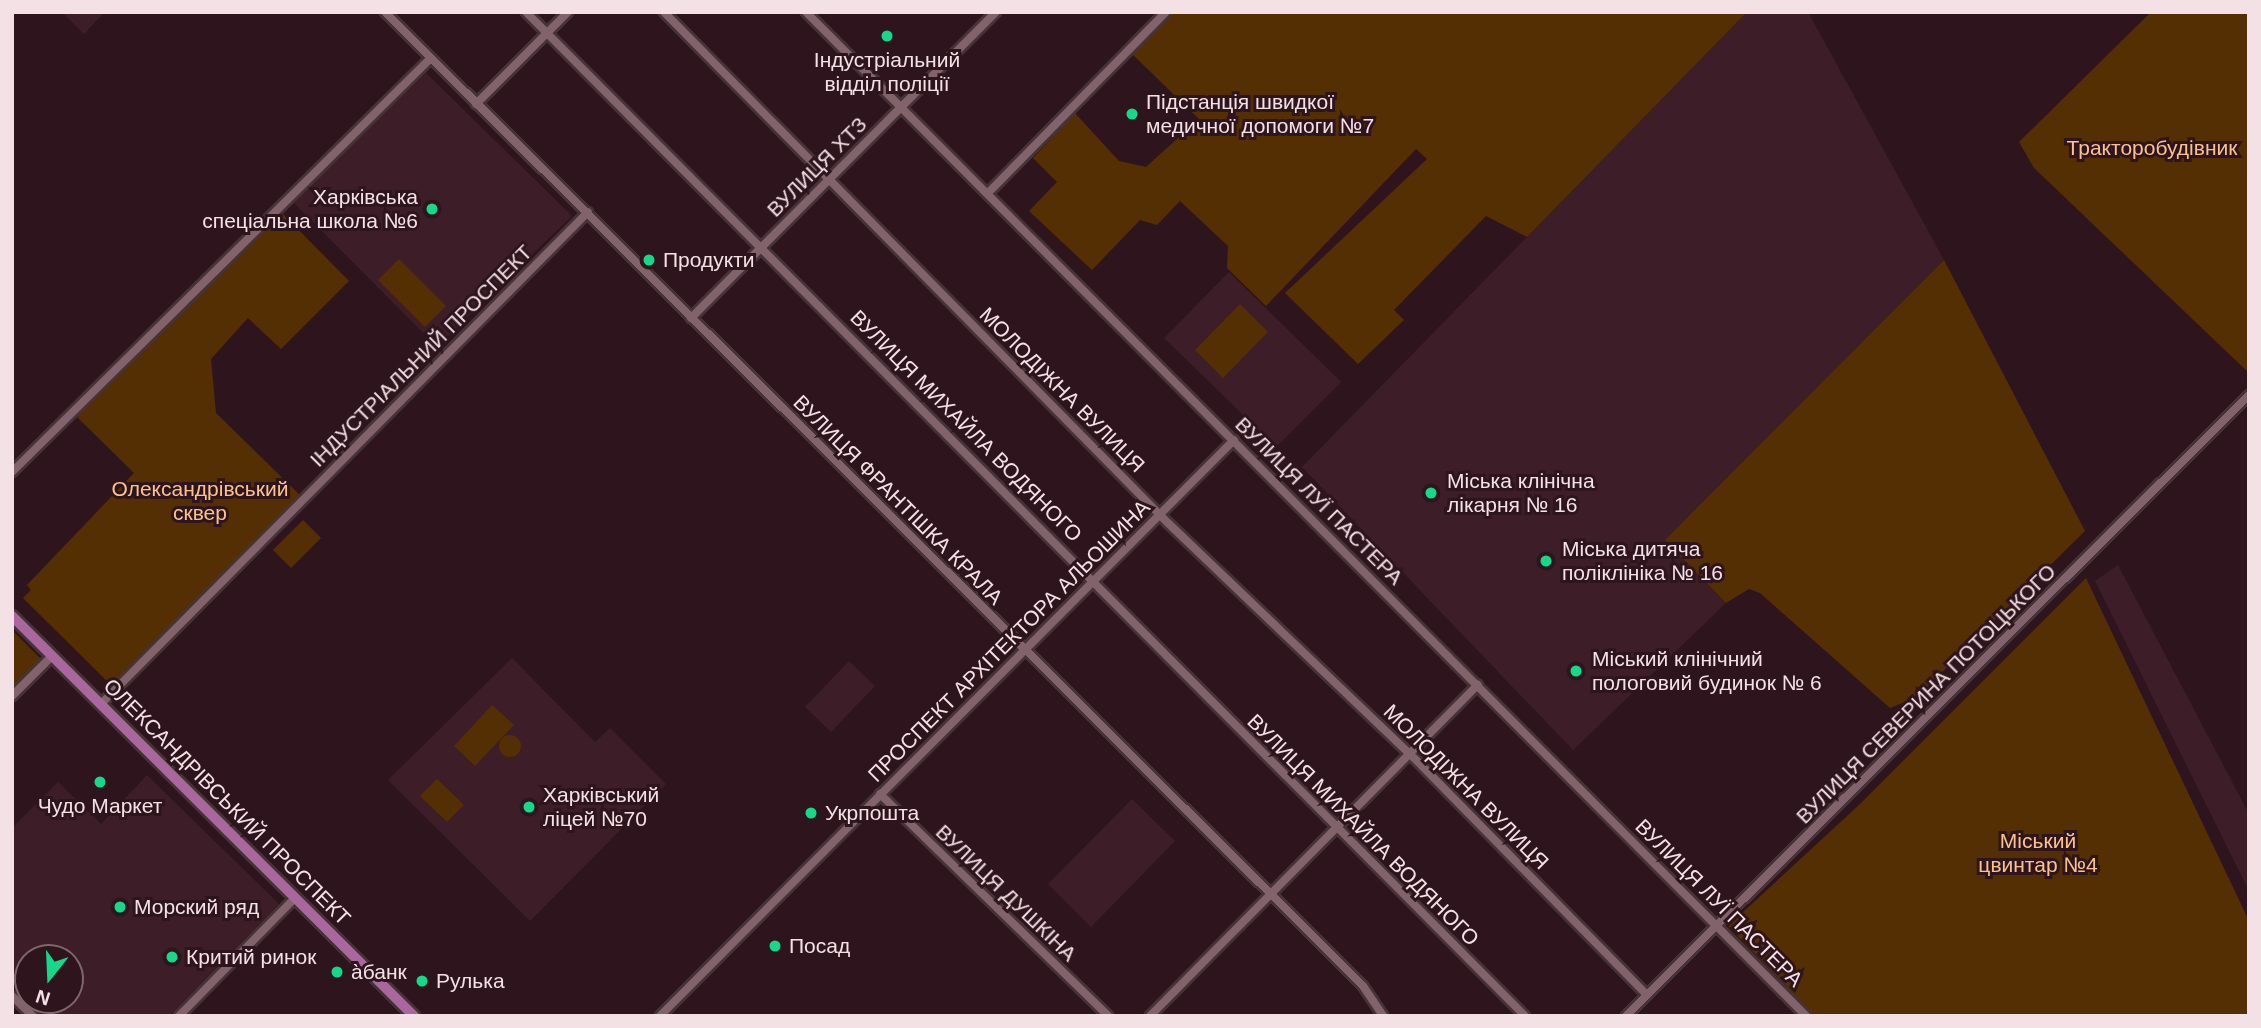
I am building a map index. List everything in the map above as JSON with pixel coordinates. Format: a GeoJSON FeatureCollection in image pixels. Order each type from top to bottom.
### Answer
{"type":"FeatureCollection","features":[{"type":"Feature","properties":{"kind":"main road","name":"ОЛЕКСАНДРІВСЬКИЙ ПРОСПЕКТ"},"geometry":{"type":"LineString","coordinates":[[12,616],[414,1016]]}},
{"type":"Feature","properties":{"kind":"street","name":"ВУЛИЦЯ ФРАНТІШКА КРАЛА"},"geometry":{"type":"LineString","coordinates":[[385,12],[588,212],[1268,896],[1363,986],[1383,1016]]}},
{"type":"Feature","properties":{"kind":"street","name":"ВУЛИЦЯ МИХАЙЛА ВОДЯНОГО"},"geometry":{"type":"LineString","coordinates":[[526,12],[1093,580],[1336,830],[1525,1016]]}},
{"type":"Feature","properties":{"kind":"street"},"geometry":{"type":"LineString","coordinates":[[476,104],[568,12]]}},
{"type":"Feature","properties":{"kind":"street","name":"МОЛОДІЖНА ВУЛИЦЯ"},"geometry":{"type":"LineString","coordinates":[[664,12],[1160,514],[1411,756],[1647,995]]}},
{"type":"Feature","properties":{"kind":"street","name":"ВУЛИЦЯ ЛУЇ ПАСТЕРА"},"geometry":{"type":"LineString","coordinates":[[806,12],[989,192],[1806,1016]]}},
{"type":"Feature","properties":{"kind":"street","name":"ВУЛИЦЯ ХТЗ"},"geometry":{"type":"LineString","coordinates":[[691,318],[996,12]]}},
{"type":"Feature","properties":{"kind":"street"},"geometry":{"type":"LineString","coordinates":[[989,192],[1166,12]]}},
{"type":"Feature","properties":{"kind":"street"},"geometry":{"type":"LineString","coordinates":[[12,472],[430,59]]}},
{"type":"Feature","properties":{"kind":"street","name":"ІНДУСТРІАЛЬНИЙ ПРОСПЕКТ"},"geometry":{"type":"LineString","coordinates":[[101,704],[588,212]]}},
{"type":"Feature","properties":{"kind":"street","name":"ВУЛИЦЯ СЕВЕРИНА ПОТОЦЬКОГО"},"geometry":{"type":"LineString","coordinates":[[1626,1016],[2249,395]]}},
{"type":"Feature","properties":{"kind":"street","name":"ПРОСПЕКТ АРХІТЕКТОРА АЛЬОШИНА"},"geometry":{"type":"LineString","coordinates":[[660,1016],[1234,440]]}},
{"type":"Feature","properties":{"kind":"street"},"geometry":{"type":"LineString","coordinates":[[12,696],[52,656]]}},
{"type":"Feature","properties":{"kind":"street"},"geometry":{"type":"LineString","coordinates":[[1150,1016],[1411,756],[1478,685]]}},
{"type":"Feature","properties":{"kind":"street","name":"ВУЛИЦЯ ДУШКІНА"},"geometry":{"type":"LineString","coordinates":[[880,794],[1108,1016]]}},
{"type":"Feature","properties":{"kind":"street"},"geometry":{"type":"LineString","coordinates":[[179,1016],[295,898]]}},
{"type":"Feature","properties":{"kind":"street"},"geometry":{"type":"LineString","coordinates":[[12,996],[33,1016]]}},
{"type":"Feature","properties":{"kind":"shaded area"},"geometry":{"type":"Polygon","coordinates":[[[62,12],[105,12],[84,34],[62,12]]]}},
{"type":"Feature","properties":{"kind":"shaded area"},"geometry":{"type":"Polygon","coordinates":[[[1747,12],[1808,12],[1944,260],[1666,540],[1726,603],[1573,750],[1302,467],[1747,12]]]}},
{"type":"Feature","properties":{"kind":"shaded area","name":"Харківська спеціальна школа №6"},"geometry":{"type":"Polygon","coordinates":[[[426,73],[572,216],[437,347],[293,202],[426,73]]]}},
{"type":"Feature","properties":{"kind":"shaded area"},"geometry":{"type":"Polygon","coordinates":[[[1229,272],[1341,382],[1276,447],[1164,338],[1229,272]]]}},
{"type":"Feature","properties":{"kind":"shaded area"},"geometry":{"type":"Polygon","coordinates":[[[2118,565],[2249,814],[2249,891],[2095,581],[2118,565]]]}},
{"type":"Feature","properties":{"kind":"shaded area","name":"Харківський ліцей №70"},"geometry":{"type":"Polygon","coordinates":[[[512,658],[595,742],[610,728],[666,784],[530,921],[388,780],[512,658]]]}},
{"type":"Feature","properties":{"kind":"shaded area"},"geometry":{"type":"Polygon","coordinates":[[[849,661],[875,686],[831,732],[805,707],[849,661]]]}},
{"type":"Feature","properties":{"kind":"shaded area"},"geometry":{"type":"Polygon","coordinates":[[[147,775],[279,904],[169,1016],[40,1016],[38,1014],[84,1014],[84,944],[14,944],[14,990],[12,988],[12,828],[58,782],[101,824],[147,775]]]}},
{"type":"Feature","properties":{"kind":"shaded area"},"geometry":{"type":"Polygon","coordinates":[[[1132,799],[1175,841],[1091,927],[1048,884],[1132,799]]]}},
{"type":"Feature","properties":{"kind":"green space"},"geometry":{"type":"Polygon","coordinates":[[[1170,12],[1747,12],[1527,237],[1486,216],[1394,310],[1404,320],[1358,364],[1285,293],[1427,159],[1416,149],[1266,306],[1227,268],[1228,246],[1180,201],[1157,225],[1140,220],[1092,270],[1029,211],[1057,182],[1033,158],[1075,113],[1119,161],[1146,167],[1199,119],[1130,52],[1170,12]]]}},
{"type":"Feature","properties":{"kind":"green space","name":"Тракторобудівник"},"geometry":{"type":"Polygon","coordinates":[[[2151,12],[2249,12],[2249,373],[2034,168],[2019,142],[2151,12]]]}},
{"type":"Feature","properties":{"kind":"green space","name":"Олександрівський сквер"},"geometry":{"type":"Polygon","coordinates":[[[277,208],[349,281],[281,349],[248,318],[211,359],[216,413],[304,499],[116,690],[23,598],[31,590],[27,585],[134,473],[78,418],[80,407],[277,208]]]}},
{"type":"Feature","properties":{"kind":"green space"},"geometry":{"type":"Polygon","coordinates":[[[399,259],[446,306],[425,327],[378,280],[399,259]]]}},
{"type":"Feature","properties":{"kind":"green space"},"geometry":{"type":"Polygon","coordinates":[[[1944,260],[2085,531],[1917,697],[1890,708],[1760,593],[1749,589],[1726,603],[1665,540],[1944,260]]]}},
{"type":"Feature","properties":{"kind":"green space"},"geometry":{"type":"Polygon","coordinates":[[[1240,304],[1268,332],[1223,378],[1195,350],[1240,304]]]}},
{"type":"Feature","properties":{"kind":"green space"},"geometry":{"type":"Polygon","coordinates":[[[303,520],[321,538],[291,568],[273,550],[303,520]]]}},
{"type":"Feature","properties":{"kind":"green space","name":"Міський цвинтар №4"},"geometry":{"type":"Polygon","coordinates":[[[2086,578],[2249,921],[2249,1016],[1815,1016],[1728,926],[1860,804],[2086,578]]]}},
{"type":"Feature","properties":{"kind":"green space"},"geometry":{"type":"Polygon","coordinates":[[[12,630],[45,663],[12,695],[12,630]]]}},
{"type":"Feature","properties":{"kind":"green space"},"geometry":{"type":"Polygon","coordinates":[[[492,705],[514,725],[475,766],[454,746],[492,705]]]}},
{"type":"Feature","properties":{"kind":"green space"},"geometry":{"type":"Polygon","coordinates":[[[510,735],[518,738],[521,746],[518,754],[510,757],[502,754],[499,746],[502,738],[510,735]]]}},
{"type":"Feature","properties":{"kind":"green space"},"geometry":{"type":"Polygon","coordinates":[[[437,779],[464,805],[447,822],[420,796],[437,779]]]}},
{"type":"Feature","properties":{"kind":"place","name":"Індустріальний відділ поліції"},"geometry":{"type":"Point","coordinates":[887,36]}},
{"type":"Feature","properties":{"kind":"place","name":"Підстанція швидкої медичної допомоги №7"},"geometry":{"type":"Point","coordinates":[1132,114]}},
{"type":"Feature","properties":{"kind":"place","name":"Харківська спеціальна школа №6"},"geometry":{"type":"Point","coordinates":[432,209]}},
{"type":"Feature","properties":{"kind":"place","name":"Продукти"},"geometry":{"type":"Point","coordinates":[649,260]}},
{"type":"Feature","properties":{"kind":"place","name":"Міська клінічна лікарня № 16"},"geometry":{"type":"Point","coordinates":[1431,493]}},
{"type":"Feature","properties":{"kind":"place","name":"Міська дитяча поліклініка № 16"},"geometry":{"type":"Point","coordinates":[1546,561]}},
{"type":"Feature","properties":{"kind":"place","name":"Міський клінічний пологовий будинок № 6"},"geometry":{"type":"Point","coordinates":[1576,671]}},
{"type":"Feature","properties":{"kind":"place","name":"Чудо Маркет"},"geometry":{"type":"Point","coordinates":[100,782]}},
{"type":"Feature","properties":{"kind":"place","name":"Харківський ліцей №70"},"geometry":{"type":"Point","coordinates":[529,807]}},
{"type":"Feature","properties":{"kind":"place","name":"Укрпошта"},"geometry":{"type":"Point","coordinates":[811,813]}},
{"type":"Feature","properties":{"kind":"place","name":"Морский ряд"},"geometry":{"type":"Point","coordinates":[120,907]}},
{"type":"Feature","properties":{"kind":"place","name":"Посад"},"geometry":{"type":"Point","coordinates":[775,946]}},
{"type":"Feature","properties":{"kind":"place","name":"Критий ринок"},"geometry":{"type":"Point","coordinates":[172,957]}},
{"type":"Feature","properties":{"kind":"place","name":"а̀банк"},"geometry":{"type":"Point","coordinates":[337,972]}},
{"type":"Feature","properties":{"kind":"place","name":"Рулька"},"geometry":{"type":"Point","coordinates":[422,981]}}]}
